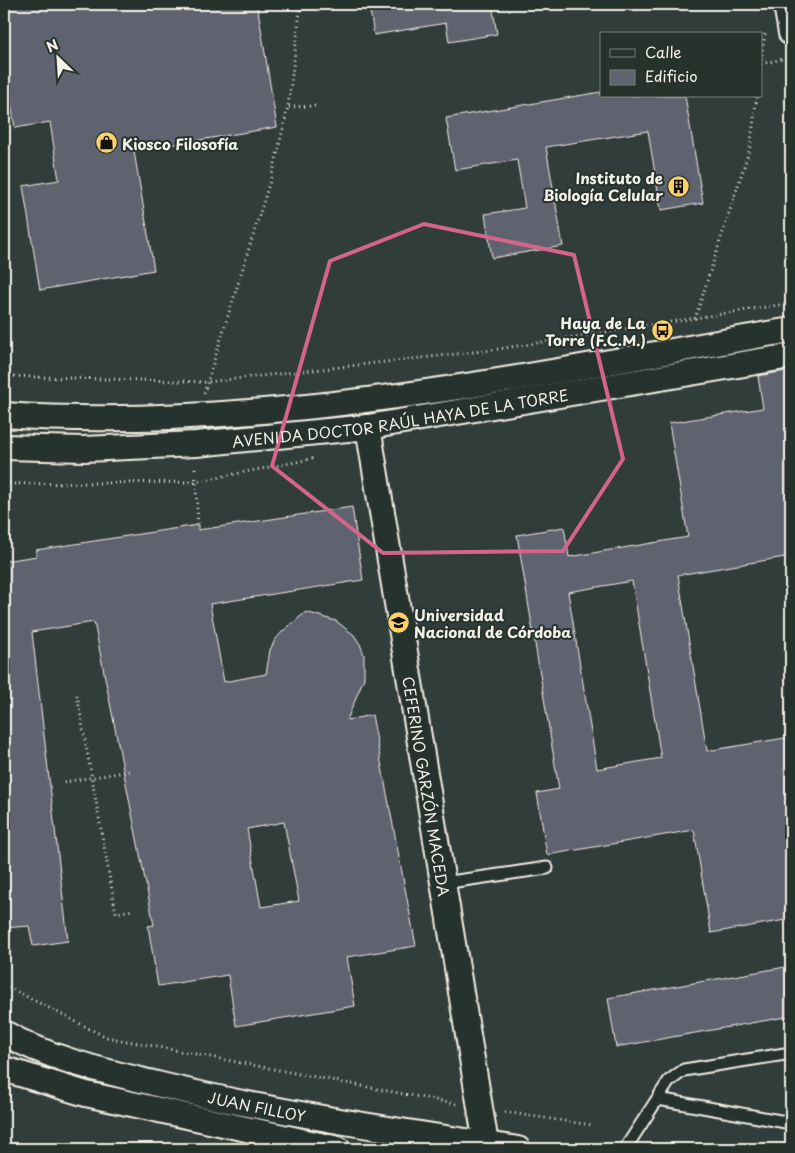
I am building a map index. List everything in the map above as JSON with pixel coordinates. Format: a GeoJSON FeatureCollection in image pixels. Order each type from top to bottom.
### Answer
{"type":"FeatureCollection","features":[{"type":"Feature","properties":{"kind":"street"},"geometry":{"type":"LineString","coordinates":[[786,4],[791,30]]}},
{"type":"Feature","properties":{"kind":"street","name":"AVENIDA DOCTOR RAÚL HAYA DE LA TORRE"},"geometry":{"type":"LineString","coordinates":[[4,415],[65,419],[120,419],[298,407],[456,388],[791,330]]}},
{"type":"Feature","properties":{"kind":"street","name":"AVENIDA DOCTOR RAÚL HAYA DE LA TORRE"},"geometry":{"type":"LineString","coordinates":[[4,447],[84,449],[196,444],[368,427],[791,356]]}},
{"type":"Feature","properties":{"kind":"street","name":"CEFERINO GARZÓN MACEDA"},"geometry":{"type":"LineString","coordinates":[[368,427],[486,1144]]}},
{"type":"Feature","properties":{"kind":"street","name":"JUAN FILLOY"},"geometry":{"type":"LineString","coordinates":[[4,1033],[32,1048],[76,1064],[218,1099],[518,1149]]}},
{"type":"Feature","properties":{"kind":"street","name":"JUAN FILLOY"},"geometry":{"type":"LineString","coordinates":[[4,1069],[86,1094],[256,1141],[338,1149]]}},
{"type":"Feature","properties":{"kind":"street"},"geometry":{"type":"LineString","coordinates":[[251,1105],[256,1141]]}},
{"type":"Feature","properties":{"kind":"lane"},"geometry":{"type":"LineString","coordinates":[[442,883],[547,868]]}},
{"type":"Feature","properties":{"kind":"lane"},"geometry":{"type":"LineString","coordinates":[[625,1149],[669,1081],[684,1070],[791,1053]]}},
{"type":"Feature","properties":{"kind":"lane"},"geometry":{"type":"LineString","coordinates":[[658,1098],[791,1123]]}},
{"type":"Feature","properties":{"kind":"path"},"geometry":{"type":"LineString","coordinates":[[206,382],[274,168],[288,107],[300,4]]}},
{"type":"Feature","properties":{"kind":"path"},"geometry":{"type":"LineString","coordinates":[[762,53],[765,33]]}},
{"type":"Feature","properties":{"kind":"path"},"geometry":{"type":"LineString","coordinates":[[762,64],[791,57]]}},
{"type":"Feature","properties":{"kind":"path"},"geometry":{"type":"LineString","coordinates":[[695,320],[750,148],[756,98]]}},
{"type":"Feature","properties":{"kind":"path"},"geometry":{"type":"LineString","coordinates":[[288,107],[316,106]]}},
{"type":"Feature","properties":{"kind":"path"},"geometry":{"type":"LineString","coordinates":[[4,376],[206,382],[492,350],[695,320],[791,303]]}},
{"type":"Feature","properties":{"kind":"path"},"geometry":{"type":"LineString","coordinates":[[196,444],[194,482],[198,524]]}},
{"type":"Feature","properties":{"kind":"path"},"geometry":{"type":"LineString","coordinates":[[77,695],[116,913],[133,910]]}},
{"type":"Feature","properties":{"kind":"path"},"geometry":{"type":"LineString","coordinates":[[64,782],[130,771]]}},
{"type":"Feature","properties":{"kind":"path"},"geometry":{"type":"LineString","coordinates":[[4,985],[106,1037],[480,1108],[591,1125]]}},
{"type":"Feature","properties":{"kind":"highlighted area"},"geometry":{"type":"Polygon","coordinates":[[[424,224],[574,255],[623,459],[563,551],[383,553],[272,466],[330,261],[424,224]]]}},
{"type":"Feature","properties":{"kind":"building"},"geometry":{"type":"Polygon","coordinates":[[[25,4],[257,4],[277,127],[134,151],[154,270],[40,290],[23,186],[59,180],[50,122],[15,128],[4,61],[4,7],[25,4]]]}},
{"type":"Feature","properties":{"kind":"building"},"geometry":{"type":"Polygon","coordinates":[[[369,4],[492,4],[497,34],[449,42],[446,23],[374,35],[369,4]]]}},
{"type":"Feature","properties":{"kind":"building","name":"Instituto de Biología Celular"},"geometry":{"type":"Polygon","coordinates":[[[600,92],[600,98],[685,98],[703,203],[661,210],[648,131],[546,147],[563,246],[492,258],[485,214],[525,208],[517,160],[455,170],[446,118],[600,92]]]}},
{"type":"Feature","properties":{"kind":"building"},"geometry":{"type":"Polygon","coordinates":[[[791,370],[791,556],[678,575],[707,751],[791,737],[791,919],[711,933],[694,830],[547,855],[537,793],[559,789],[517,535],[564,527],[569,557],[688,537],[669,423],[763,408],[758,376],[791,370]],[[632,581],[568,592],[597,769],[661,758],[632,581]]]}},
{"type":"Feature","properties":{"kind":"building"},"geometry":{"type":"Polygon","coordinates":[[[352,507],[363,580],[210,604],[224,682],[266,674],[270,650],[275,640],[306,612],[336,621],[354,635],[364,655],[364,678],[347,720],[372,715],[416,946],[347,957],[355,1006],[236,1026],[228,975],[158,986],[148,926],[154,925],[94,622],[32,632],[68,941],[33,946],[29,926],[4,928],[4,561],[37,556],[36,550],[198,525],[198,530],[352,507]],[[284,822],[247,829],[261,907],[299,901],[284,822]]]}},
{"type":"Feature","properties":{"kind":"building"},"geometry":{"type":"Polygon","coordinates":[[[791,966],[791,1016],[616,1047],[608,998],[791,966]]]}},
{"type":"Feature","properties":{"kind":"place","name":"Kiosco Filosofía"},"geometry":{"type":"Point","coordinates":[106,143]}},
{"type":"Feature","properties":{"kind":"place","name":"Instituto de Biología Celular"},"geometry":{"type":"Point","coordinates":[679,186]}},
{"type":"Feature","properties":{"kind":"place","name":"Haya de La Torre (F.C.M.)"},"geometry":{"type":"Point","coordinates":[662,331]}},
{"type":"Feature","properties":{"kind":"place","name":"Universidad Nacional de Córdoba"},"geometry":{"type":"Point","coordinates":[398,623]}}]}
